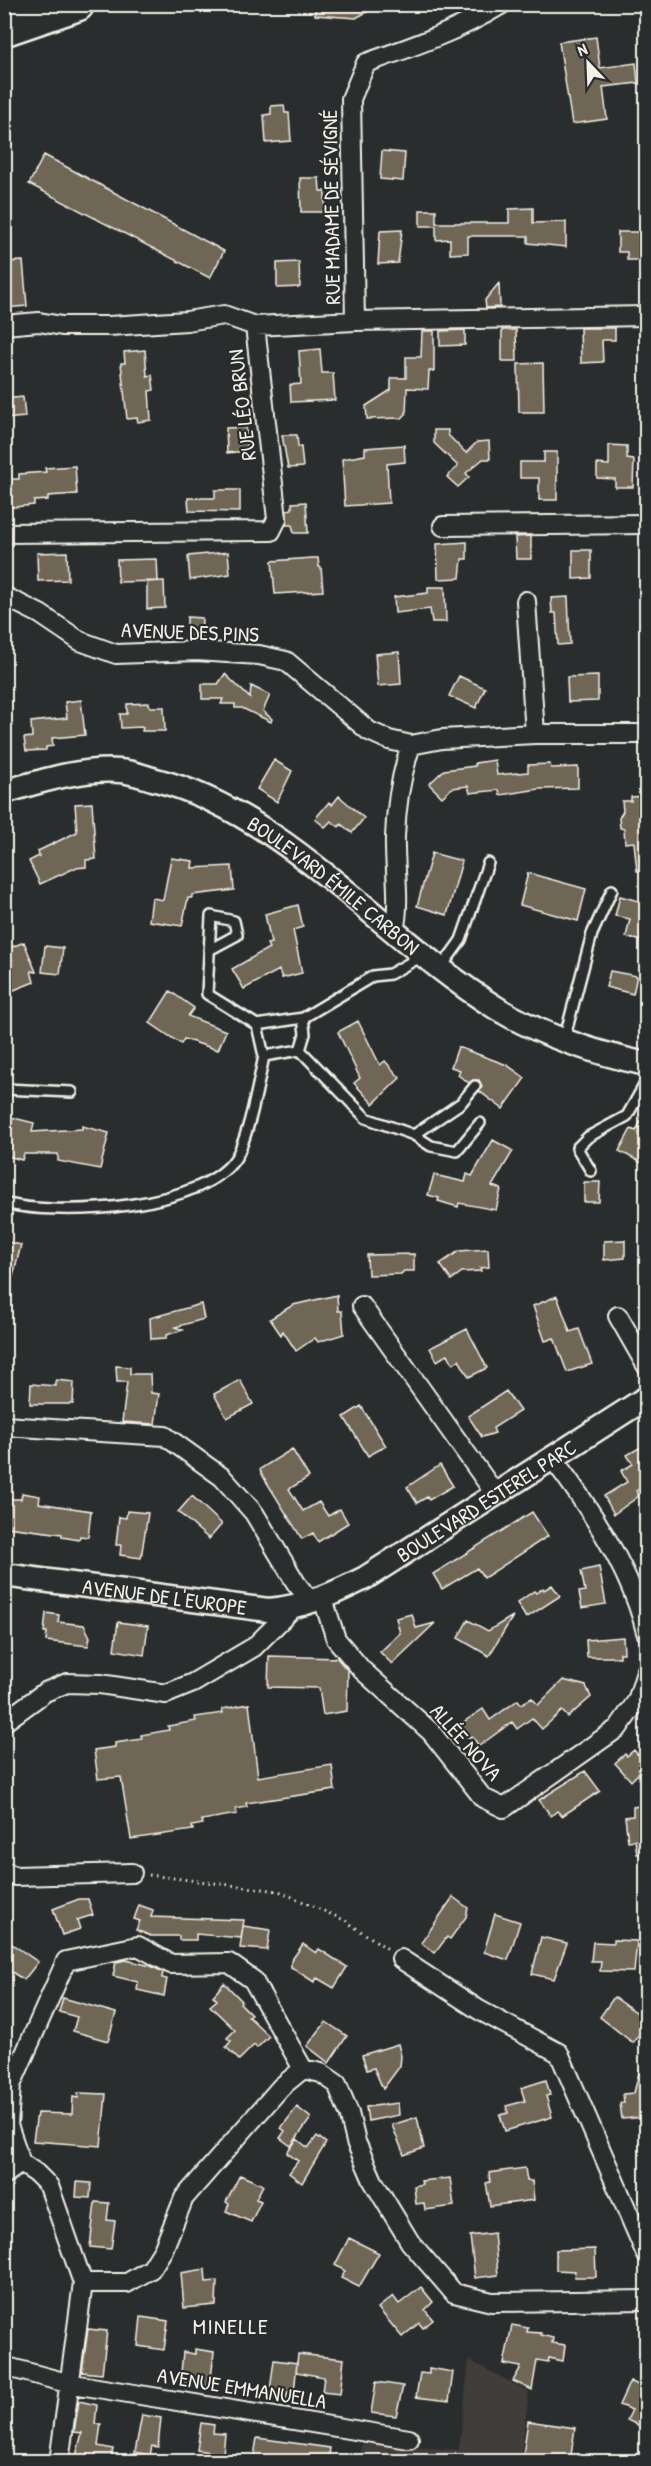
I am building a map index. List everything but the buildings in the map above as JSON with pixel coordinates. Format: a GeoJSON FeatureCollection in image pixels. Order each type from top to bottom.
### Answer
{"type":"FeatureCollection","features":[{"type":"Feature","properties":{"kind":"highway"},"geometry":{"type":"LineString","coordinates":[[4,29],[77,4]]}},
{"type":"Feature","properties":{"kind":"street","name":"RUE MADAME DE SÉVIGNÉ"},"geometry":{"type":"LineString","coordinates":[[355,321],[351,99],[366,63],[438,38],[469,24],[502,4]]}},
{"type":"Feature","properties":{"kind":"street"},"geometry":{"type":"LineString","coordinates":[[4,325],[39,322],[62,326],[109,326],[187,321],[224,315],[255,326]]}},
{"type":"Feature","properties":{"kind":"street","name":"RUE LÉO BRUN"},"geometry":{"type":"LineString","coordinates":[[4,533],[271,531],[277,519],[255,326],[355,321],[646,316]]}},
{"type":"Feature","properties":{"kind":"street"},"geometry":{"type":"LineString","coordinates":[[443,526],[646,524]]}},
{"type":"Feature","properties":{"kind":"street","name":"AVENUE DES PINS"},"geometry":{"type":"LineString","coordinates":[[4,596],[40,614],[80,642],[116,654],[196,651],[259,656],[286,661],[369,731],[389,740],[411,745],[442,739],[535,734],[646,734]]}},
{"type":"Feature","properties":{"kind":"street"},"geometry":{"type":"LineString","coordinates":[[526,601],[535,734]]}},
{"type":"Feature","properties":{"kind":"street"},"geometry":{"type":"LineString","coordinates":[[394,931],[397,916],[397,816],[401,774],[411,745]]}},
{"type":"Feature","properties":{"kind":"street","name":"BOULEVARD ÉMILE CARBON"},"geometry":{"type":"LineString","coordinates":[[4,792],[58,776],[121,771],[184,787],[256,823],[433,962],[498,1009],[564,1040],[614,1057],[646,1064]]}},
{"type":"Feature","properties":{"kind":"street"},"geometry":{"type":"LineString","coordinates":[[362,1306],[496,1495]]}},
{"type":"Feature","properties":{"kind":"street"},"geometry":{"type":"LineString","coordinates":[[618,1316],[646,1365]]}},
{"type":"Feature","properties":{"kind":"street","name":"BOULEVARD ESTEREL PARC"},"geometry":{"type":"LineString","coordinates":[[309,1603],[366,1578],[646,1398]]}},
{"type":"Feature","properties":{"kind":"street"},"geometry":{"type":"LineString","coordinates":[[4,1426],[165,1436],[222,1477],[254,1513],[309,1603],[254,1647],[193,1683],[166,1694],[100,1684],[67,1683],[45,1692],[4,1722]]}},
{"type":"Feature","properties":{"kind":"street"},"geometry":{"type":"LineString","coordinates":[[553,1459],[604,1535],[640,1607],[646,1632]]}},
{"type":"Feature","properties":{"kind":"street","name":"AVENUE DE L'EUROPE"},"geometry":{"type":"LineString","coordinates":[[4,1575],[268,1610],[309,1603]]}},
{"type":"Feature","properties":{"kind":"street","name":"ALLÉE NOVA"},"geometry":{"type":"LineString","coordinates":[[309,1603],[362,1670],[431,1732],[483,1798],[504,1808],[618,1728],[637,1701],[646,1672]]}},
{"type":"Feature","properties":{"kind":"street"},"geometry":{"type":"LineString","coordinates":[[4,1871],[15,1876],[132,1873]]}},
{"type":"Feature","properties":{"kind":"street"},"geometry":{"type":"LineString","coordinates":[[59,2462],[83,2283],[49,2186],[21,2163],[8,2125],[11,2085],[66,1962],[138,1946],[171,1964],[229,1964],[253,1980],[303,2069],[321,2073],[337,2084],[349,2113],[356,2142],[373,2181],[410,2241],[454,2293],[492,2302],[646,2300]]}},
{"type":"Feature","properties":{"kind":"street"},"geometry":{"type":"LineString","coordinates":[[401,1959],[479,2010],[559,2053],[646,2254]]}},
{"type":"Feature","properties":{"kind":"street"},"geometry":{"type":"LineString","coordinates":[[83,2283],[127,2283],[151,2269],[163,2250],[184,2198],[281,2087],[303,2069]]}},
{"type":"Feature","properties":{"kind":"street"},"geometry":{"type":"LineString","coordinates":[[4,2175],[21,2163]]}},
{"type":"Feature","properties":{"kind":"street","name":"AVENUE EMMANUELLA"},"geometry":{"type":"LineString","coordinates":[[4,2366],[68,2383],[409,2439]]}},
{"type":"Feature","properties":{"kind":"lane"},"geometry":{"type":"LineString","coordinates":[[209,950],[207,994],[257,1025],[303,1018],[373,976],[390,974],[433,962],[461,940],[488,863]]}},
{"type":"Feature","properties":{"kind":"lane"},"geometry":{"type":"LineString","coordinates":[[564,1040],[592,934],[612,890]]}},
{"type":"Feature","properties":{"kind":"lane"},"geometry":{"type":"LineString","coordinates":[[300,1050],[305,1034],[303,1018]]}},
{"type":"Feature","properties":{"kind":"lane"},"geometry":{"type":"LineString","coordinates":[[4,1203],[28,1209],[99,1209],[191,1190],[219,1175],[237,1155],[264,1056],[257,1025]]}},
{"type":"Feature","properties":{"kind":"lane"},"geometry":{"type":"LineString","coordinates":[[264,1056],[300,1050]]}},
{"type":"Feature","properties":{"kind":"lane"},"geometry":{"type":"LineString","coordinates":[[300,1050],[366,1118],[414,1135],[431,1146],[457,1151],[480,1123]]}},
{"type":"Feature","properties":{"kind":"lane"},"geometry":{"type":"LineString","coordinates":[[591,1171],[577,1148],[588,1137],[627,1116],[646,1082]]}},
{"type":"Feature","properties":{"kind":"lane"},"geometry":{"type":"LineString","coordinates":[[414,1135],[461,1103],[475,1086]]}},
{"type":"Feature","properties":{"kind":"lane"},"geometry":{"type":"LineString","coordinates":[[4,1089],[72,1092]]}},
{"type":"Feature","properties":{"kind":"path"},"geometry":{"type":"LineString","coordinates":[[132,1873],[279,1891],[344,1920],[401,1959]]}},
{"type":"Feature","properties":{"kind":"shaded area"},"geometry":{"type":"Polygon","coordinates":[[[469,2360],[529,2392],[520,2461],[359,2462],[362,2444],[459,2450],[469,2360]]]}},
{"type":"Feature","properties":{"kind":"district","name":"MINELLE"},"geometry":{"type":"Point","coordinates":[231,2326]}}]}
